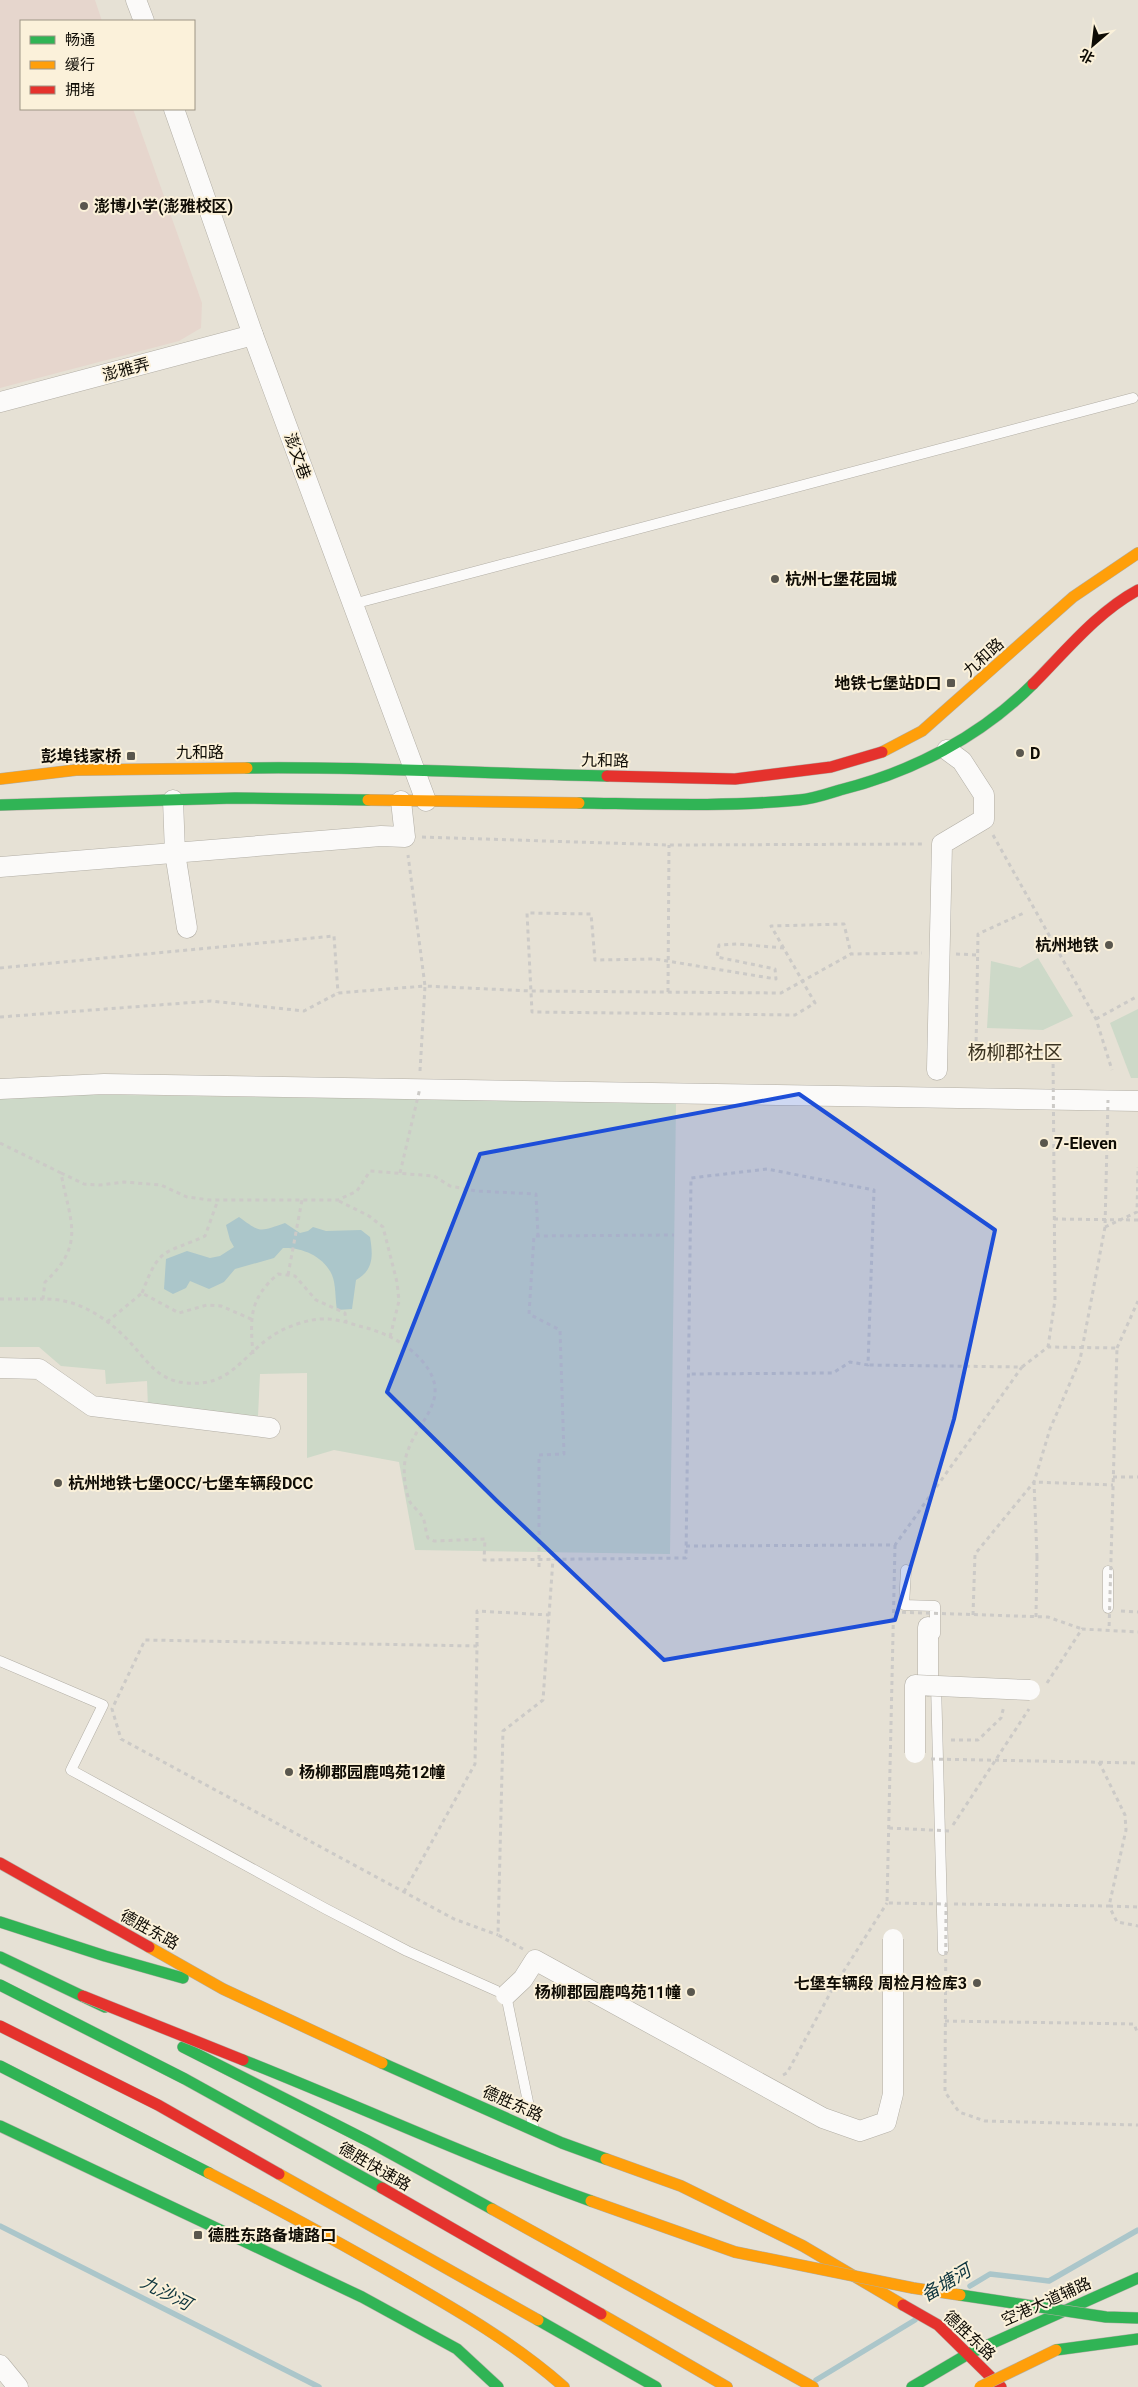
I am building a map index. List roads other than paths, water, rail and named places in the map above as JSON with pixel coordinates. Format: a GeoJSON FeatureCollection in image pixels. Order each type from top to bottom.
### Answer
{"type":"FeatureCollection","features":[{"type":"Feature","properties":{"kind":"main road","name":"九和路"},"geometry":{"type":"LineString","coordinates":[[0,779],[94,770],[321,767],[735,779],[832,767],[882,752],[922,732],[1073,597],[1138,553]]}},
{"type":"Feature","properties":{"kind":"main road"},"geometry":{"type":"LineString","coordinates":[[0,805],[235,798],[695,805],[801,800],[877,781],[947,750],[982,727],[1019,698],[1096,621],[1127,596],[1138,590]]}},
{"type":"Feature","properties":{"kind":"main road","name":"德胜东路"},"geometry":{"type":"LineString","coordinates":[[0,1863],[223,1989],[328,2039],[562,2143],[681,2186],[803,2246],[934,2322],[1001,2387]]}},
{"type":"Feature","properties":{"kind":"main road"},"geometry":{"type":"LineString","coordinates":[[0,1922],[105,1956],[223,1989]]}},
{"type":"Feature","properties":{"kind":"main road"},"geometry":{"type":"LineString","coordinates":[[0,1957],[83,1996],[368,2141],[813,2387]]}},
{"type":"Feature","properties":{"kind":"main road","name":"德胜快速路"},"geometry":{"type":"LineString","coordinates":[[0,1985],[292,2137],[727,2387]]}},
{"type":"Feature","properties":{"kind":"main road"},"geometry":{"type":"LineString","coordinates":[[83,1996],[357,2105],[541,2183],[735,2252],[914,2288],[1106,2317],[1138,2318]]}},
{"type":"Feature","properties":{"kind":"main road"},"geometry":{"type":"LineString","coordinates":[[0,2026],[158,2106],[656,2387]]}},
{"type":"Feature","properties":{"kind":"main road"},"geometry":{"type":"LineString","coordinates":[[0,2066],[142,2136],[273,2206],[507,2341],[564,2387]]}},
{"type":"Feature","properties":{"kind":"main road"},"geometry":{"type":"LineString","coordinates":[[0,2126],[362,2297],[457,2349],[498,2387]]}},
{"type":"Feature","properties":{"kind":"main road","name":"空港大道辅路"},"geometry":{"type":"LineString","coordinates":[[912,2387],[968,2354],[1138,2278]]}},
{"type":"Feature","properties":{"kind":"main road"},"geometry":{"type":"LineString","coordinates":[[980,2387],[1056,2350],[1138,2339]]}},
{"type":"Feature","properties":{"kind":"street"},"geometry":{"type":"LineString","coordinates":[[136,0],[144,20]]}},
{"type":"Feature","properties":{"kind":"street","name":"澎文巷"},"geometry":{"type":"LineString","coordinates":[[174,110],[253,336],[426,801]]}},
{"type":"Feature","properties":{"kind":"street","name":"澎雅弄"},"geometry":{"type":"LineString","coordinates":[[0,402],[253,336]]}},
{"type":"Feature","properties":{"kind":"street"},"geometry":{"type":"LineString","coordinates":[[937,1070],[942,844],[984,819],[984,795],[962,761],[947,750]]}},
{"type":"Feature","properties":{"kind":"street"},"geometry":{"type":"LineString","coordinates":[[173,800],[175,853],[187,928]]}},
{"type":"Feature","properties":{"kind":"street"},"geometry":{"type":"LineString","coordinates":[[0,867],[382,836],[405,837],[401,800]]}},
{"type":"Feature","properties":{"kind":"street"},"geometry":{"type":"LineString","coordinates":[[0,1089],[104,1084],[1138,1101]]}},
{"type":"Feature","properties":{"kind":"street"},"geometry":{"type":"LineString","coordinates":[[0,1368],[38,1369],[92,1406],[270,1428]]}},
{"type":"Feature","properties":{"kind":"street"},"geometry":{"type":"LineString","coordinates":[[928,1627],[928,1686]]}},
{"type":"Feature","properties":{"kind":"street"},"geometry":{"type":"LineString","coordinates":[[912,1757],[915,1685],[1007,1689],[1034,1695]]}},
{"type":"Feature","properties":{"kind":"street"},"geometry":{"type":"LineString","coordinates":[[506,1995],[523,1979],[535,1960],[822,2118],[860,2131],[886,2122],[893,2094],[893,1939]]}},
{"type":"Feature","properties":{"kind":"street"},"geometry":{"type":"LineString","coordinates":[[0,2365],[18,2387]]}},
{"type":"Feature","properties":{"kind":"lane"},"geometry":{"type":"LineString","coordinates":[[353,604],[1133,398]]}},
{"type":"Feature","properties":{"kind":"lane"},"geometry":{"type":"LineString","coordinates":[[906,1570],[904,1605],[935,1606],[943,1950]]}},
{"type":"Feature","properties":{"kind":"lane"},"geometry":{"type":"LineString","coordinates":[[1108,1571],[1108,1609]]}},
{"type":"Feature","properties":{"kind":"lane"},"geometry":{"type":"LineString","coordinates":[[0,1661],[103,1705],[72,1770],[334,1914],[407,1951],[506,1995],[534,2130]]}},
{"type":"Feature","properties":{"kind":"water"},"geometry":{"type":"Polygon","coordinates":[[[239,1217],[260,1229],[285,1223],[300,1233],[308,1231],[313,1227],[326,1231],[361,1230],[370,1237],[371,1262],[366,1272],[356,1280],[352,1309],[337,1310],[332,1275],[324,1263],[311,1254],[290,1248],[283,1248],[274,1258],[235,1269],[224,1282],[209,1289],[190,1281],[186,1288],[173,1294],[164,1289],[166,1259],[187,1251],[210,1258],[220,1256],[234,1247],[226,1225],[239,1217]]]}},
{"type":"Feature","properties":{"kind":"waterway","name":"九沙河"},"geometry":{"type":"LineString","coordinates":[[0,2226],[319,2387]]}},
{"type":"Feature","properties":{"kind":"waterway","name":"备塘河"},"geometry":{"type":"LineString","coordinates":[[970,2286],[990,2274],[1049,2281],[1138,2230]]}},
{"type":"Feature","properties":{"kind":"waterway","name":"备塘河"},"geometry":{"type":"LineString","coordinates":[[816,2380],[915,2320]]}},
{"type":"Feature","properties":{"kind":"place","name":"澎博小学(澎雅校区)"},"geometry":{"type":"Point","coordinates":[84,206]}},
{"type":"Feature","properties":{"kind":"place","name":"杭州七堡花园城"},"geometry":{"type":"Point","coordinates":[775,579]}},
{"type":"Feature","properties":{"kind":"place","name":"地铁七堡站D口"},"geometry":{"type":"Point","coordinates":[951,683]}},
{"type":"Feature","properties":{"kind":"place","name":"D"},"geometry":{"type":"Point","coordinates":[1020,753]}},
{"type":"Feature","properties":{"kind":"place","name":"彭埠钱家桥"},"geometry":{"type":"Point","coordinates":[131,756]}},
{"type":"Feature","properties":{"kind":"place","name":"杭州地铁"},"geometry":{"type":"Point","coordinates":[1109,945]}},
{"type":"Feature","properties":{"kind":"place","name":"7-Eleven"},"geometry":{"type":"Point","coordinates":[1044,1143]}},
{"type":"Feature","properties":{"kind":"place","name":"杭州地铁七堡OCC/七堡车辆段DCC"},"geometry":{"type":"Point","coordinates":[58,1483]}},
{"type":"Feature","properties":{"kind":"place","name":"杨柳郡园鹿鸣苑12幢"},"geometry":{"type":"Point","coordinates":[289,1772]}},
{"type":"Feature","properties":{"kind":"place","name":"七堡车辆段 周检月检库3"},"geometry":{"type":"Point","coordinates":[977,1983]}},
{"type":"Feature","properties":{"kind":"place","name":"杨柳郡园鹿鸣苑11幢"},"geometry":{"type":"Point","coordinates":[691,1992]}},
{"type":"Feature","properties":{"kind":"place","name":"德胜东路备塘路口"},"geometry":{"type":"Point","coordinates":[198,2235]}},
{"type":"Feature","properties":{"kind":"district","name":"杨柳郡社区"},"geometry":{"type":"Point","coordinates":[1015,1052]}}]}
